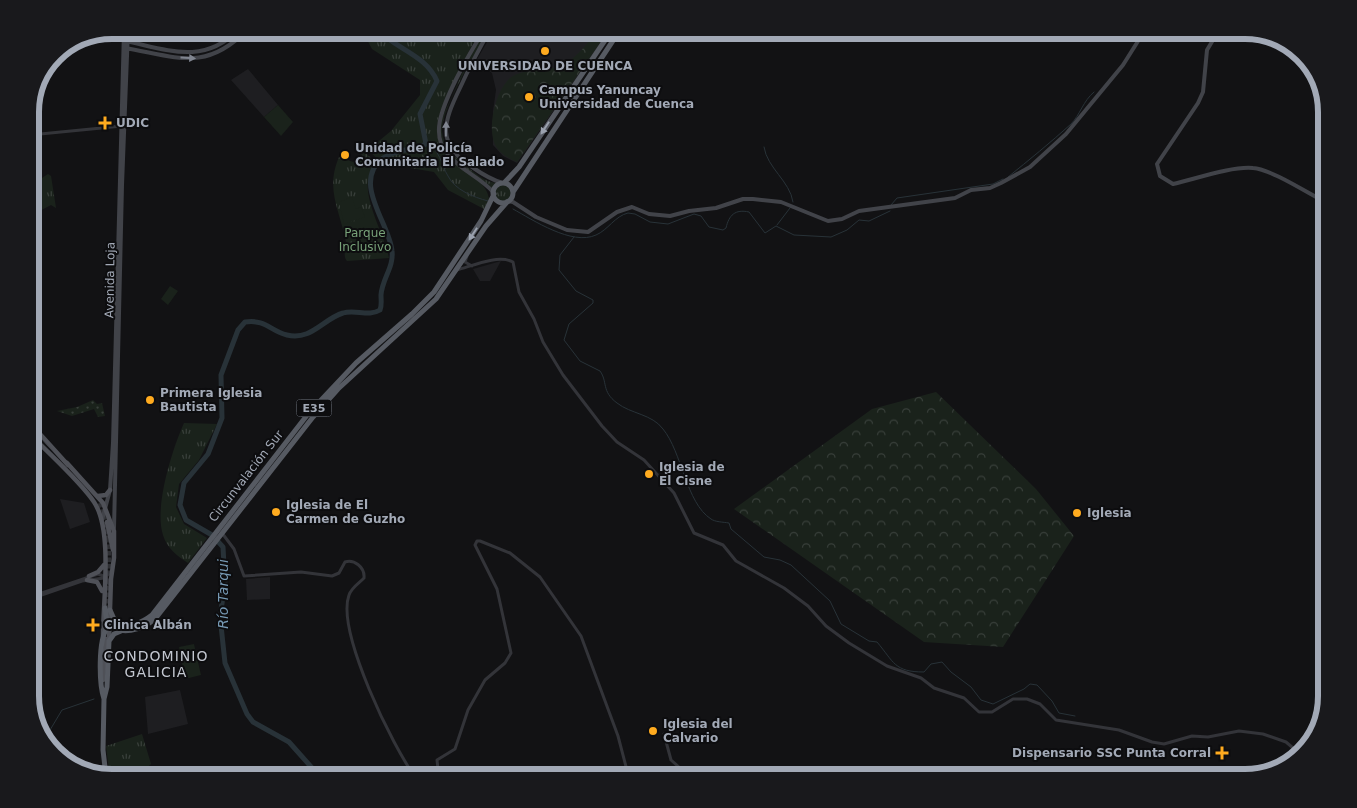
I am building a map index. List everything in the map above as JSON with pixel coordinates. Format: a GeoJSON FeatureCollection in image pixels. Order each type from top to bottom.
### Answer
{"type":"FeatureCollection","features":[{"type":"Feature","properties":{"kind":"highway","name":"Circunvalación Sur"},"geometry":{"type":"LineString","coordinates":[[219,533],[334,384],[434,292],[481,222],[497,186],[504,183],[519,167],[606,39]]}},
{"type":"Feature","properties":{"kind":"highway","name":"Circunvalación Sur"},"geometry":{"type":"LineString","coordinates":[[126,628],[141,629],[155,619],[209,544],[338,388],[424,311],[468,256],[486,226],[507,201],[614,39]]}},
{"type":"Feature","properties":{"kind":"highway"},"geometry":{"type":"LineString","coordinates":[[504,183],[510,186],[513,192]]}},
{"type":"Feature","properties":{"kind":"highway"},"geometry":{"type":"LineString","coordinates":[[494,194],[499,201],[507,201]]}},
{"type":"Feature","properties":{"kind":"highway"},"geometry":{"type":"LineString","coordinates":[[108,609],[114,619],[126,628]]}},
{"type":"Feature","properties":{"kind":"highway"},"geometry":{"type":"LineString","coordinates":[[108,609],[106,623],[116,630],[126,628]]}},
{"type":"Feature","properties":{"kind":"highway"},"geometry":{"type":"LineString","coordinates":[[105,769],[103,747],[106,630],[110,626]]}},
{"type":"Feature","properties":{"kind":"highway","name":"E35"},"geometry":{"type":"LineString","coordinates":[[106,639],[126,628]]}},
{"type":"Feature","properties":{"kind":"main road"},"geometry":{"type":"LineString","coordinates":[[126,41],[194,53],[217,47],[227,39]]}},
{"type":"Feature","properties":{"kind":"main road"},"geometry":{"type":"LineString","coordinates":[[125,48],[197,59],[214,55],[236,39]]}},
{"type":"Feature","properties":{"kind":"main road"},"geometry":{"type":"LineString","coordinates":[[478,39],[442,113],[438,131],[442,146],[450,158],[485,184],[494,194]]}},
{"type":"Feature","properties":{"kind":"main road"},"geometry":{"type":"LineString","coordinates":[[485,39],[448,114],[445,133],[455,155],[489,178],[504,183]]}},
{"type":"Feature","properties":{"kind":"main road"},"geometry":{"type":"LineString","coordinates":[[507,201],[519,204],[536,217],[563,228],[571,231],[588,232],[617,212],[632,208],[649,214],[670,216],[689,210],[716,208],[743,199],[752,199],[781,202],[828,221],[842,219],[859,211],[955,198],[971,190],[990,188],[1030,167],[1066,134],[1123,65],[1139,39]]}},
{"type":"Feature","properties":{"kind":"main road"},"geometry":{"type":"LineString","coordinates":[[1214,39],[1207,50],[1203,92],[1198,103],[1158,164],[1160,176],[1173,184],[1253,168],[1267,172],[1318,198]]}},
{"type":"Feature","properties":{"kind":"main road","name":"Avenida Loja"},"geometry":{"type":"LineString","coordinates":[[114,531],[126,41]]}},
{"type":"Feature","properties":{"kind":"main road","name":"Avenida Loja"},"geometry":{"type":"LineString","coordinates":[[104,521],[110,490],[123,126]]}},
{"type":"Feature","properties":{"kind":"main road"},"geometry":{"type":"LineString","coordinates":[[513,192],[519,204]]}},
{"type":"Feature","properties":{"kind":"main road"},"geometry":{"type":"LineString","coordinates":[[39,433],[98,496],[114,531],[114,566],[106,639]]}},
{"type":"Feature","properties":{"kind":"main road"},"geometry":{"type":"LineString","coordinates":[[39,443],[94,502],[104,521],[114,554]]}},
{"type":"Feature","properties":{"kind":"main road"},"geometry":{"type":"LineString","coordinates":[[49,454],[99,504],[67,463]]}},
{"type":"Feature","properties":{"kind":"main road"},"geometry":{"type":"LineString","coordinates":[[98,496],[106,495],[110,490]]}},
{"type":"Feature","properties":{"kind":"main road"},"geometry":{"type":"LineString","coordinates":[[104,521],[104,596]]}},
{"type":"Feature","properties":{"kind":"main road"},"geometry":{"type":"LineString","coordinates":[[88,578],[98,572],[105,561]]}},
{"type":"Feature","properties":{"kind":"main road"},"geometry":{"type":"LineString","coordinates":[[88,578],[97,582],[108,609]]}},
{"type":"Feature","properties":{"kind":"street"},"geometry":{"type":"LineString","coordinates":[[39,134],[123,126]]}},
{"type":"Feature","properties":{"kind":"street"},"geometry":{"type":"LineString","coordinates":[[468,256],[466,262],[472,266]]}},
{"type":"Feature","properties":{"kind":"street"},"geometry":{"type":"LineString","coordinates":[[457,270],[507,259],[513,262],[519,292],[534,319],[542,342],[558,368],[602,426],[617,442],[644,460],[674,493],[694,533],[723,545],[736,561],[784,588],[808,606],[826,626],[849,643],[887,666],[921,678],[934,688],[964,698],[979,712],[992,712],[1002,708],[1013,699],[1027,699],[1040,704],[1056,720],[1118,730],[1152,742],[1164,744],[1192,736],[1208,737],[1239,731],[1264,734],[1286,742],[1295,750]]}},
{"type":"Feature","properties":{"kind":"street"},"geometry":{"type":"LineString","coordinates":[[219,533],[234,549],[244,576],[301,572],[332,576],[339,573],[344,562],[348,561],[353,561],[362,570],[364,578],[350,592],[348,600],[353,645],[390,735],[411,769]]}},
{"type":"Feature","properties":{"kind":"street"},"geometry":{"type":"LineString","coordinates":[[438,769],[438,760],[455,749],[468,710],[485,680],[508,661],[511,653],[497,589],[475,545],[477,541],[510,553],[540,577],[582,636],[618,736],[627,769]]}},
{"type":"Feature","properties":{"kind":"street"},"geometry":{"type":"LineString","coordinates":[[39,595],[88,578],[105,577],[114,566]]}},
{"type":"Feature","properties":{"kind":"street"},"geometry":{"type":"LineString","coordinates":[[105,577],[111,592]]}},
{"type":"Feature","properties":{"kind":"street"},"geometry":{"type":"LineString","coordinates":[[664,734],[671,760],[680,769]]}},
{"type":"Feature","properties":{"kind":"shaded area","name":"Campus Yanuncay Universidad de Cuenca"},"geometry":{"type":"Polygon","coordinates":[[[489,39],[604,39],[517,163],[503,156],[493,145],[493,111],[496,90],[492,73],[483,66],[472,68],[489,39]]]}},
{"type":"Feature","properties":{"kind":"shaded area"},"geometry":{"type":"Polygon","coordinates":[[[248,69],[278,105],[264,117],[231,80],[248,69]]]}},
{"type":"Feature","properties":{"kind":"shaded area"},"geometry":{"type":"Polygon","coordinates":[[[501,261],[490,281],[480,281],[473,269],[501,261]]]}},
{"type":"Feature","properties":{"kind":"shaded area"},"geometry":{"type":"Polygon","coordinates":[[[60,499],[84,503],[90,522],[70,529],[60,499]]]}},
{"type":"Feature","properties":{"kind":"shaded area"},"geometry":{"type":"Polygon","coordinates":[[[270,577],[270,599],[247,600],[246,579],[270,577]]]}},
{"type":"Feature","properties":{"kind":"shaded area"},"geometry":{"type":"Polygon","coordinates":[[[180,690],[188,724],[148,734],[145,697],[180,690]]]}},
{"type":"Feature","properties":{"kind":"green space"},"geometry":{"type":"Polygon","coordinates":[[[367,39],[476,39],[446,98],[438,120],[437,130],[443,150],[486,189],[489,199],[484,209],[448,190],[434,172],[382,163],[368,150],[391,131],[420,95],[420,80],[372,49],[367,39]]]}},
{"type":"Feature","properties":{"kind":"green space"},"geometry":{"type":"Polygon","coordinates":[[[480,39],[484,39],[453,95],[443,121],[442,131],[444,141],[457,158],[480,177],[493,183],[498,183],[493,191],[454,159],[445,146],[441,132],[442,121],[445,111],[480,39]]]}},
{"type":"Feature","properties":{"kind":"green space"},"geometry":{"type":"Polygon","coordinates":[[[603,39],[517,162],[503,154],[495,146],[492,135],[492,119],[496,101],[503,86],[508,80],[519,73],[549,69],[562,65],[582,50],[590,40],[603,39]]]}},
{"type":"Feature","properties":{"kind":"green space"},"geometry":{"type":"Polygon","coordinates":[[[278,105],[293,122],[281,136],[264,117],[278,105]]]}},
{"type":"Feature","properties":{"kind":"green space","name":"Parque Inclusivo"},"geometry":{"type":"Polygon","coordinates":[[[364,152],[376,162],[369,179],[369,199],[389,258],[347,261],[345,254],[346,242],[335,200],[333,180],[339,157],[353,162],[364,152]]]}},
{"type":"Feature","properties":{"kind":"green space"},"geometry":{"type":"Polygon","coordinates":[[[48,174],[51,176],[56,208],[51,205],[39,211],[39,180],[48,174]]]}},
{"type":"Feature","properties":{"kind":"green space"},"geometry":{"type":"Polygon","coordinates":[[[503,185],[509,187],[511,193],[509,199],[503,201],[497,199],[495,193],[497,187],[503,185]]]}},
{"type":"Feature","properties":{"kind":"green space"},"geometry":{"type":"Polygon","coordinates":[[[352,197],[356,209],[361,207],[365,217],[344,224],[339,202],[352,197]]]}},
{"type":"Feature","properties":{"kind":"green space"},"geometry":{"type":"Polygon","coordinates":[[[170,286],[178,291],[168,305],[161,299],[170,286]]]}},
{"type":"Feature","properties":{"kind":"green space"},"geometry":{"type":"Polygon","coordinates":[[[936,392],[1036,489],[1074,536],[1003,647],[924,642],[734,509],[872,409],[936,392]]]}},
{"type":"Feature","properties":{"kind":"green space"},"geometry":{"type":"Polygon","coordinates":[[[93,400],[97,404],[102,403],[105,416],[98,417],[94,409],[72,416],[57,411],[77,407],[93,400]]]}},
{"type":"Feature","properties":{"kind":"green space"},"geometry":{"type":"Polygon","coordinates":[[[184,423],[217,424],[199,460],[179,484],[176,507],[184,524],[207,538],[188,563],[167,544],[161,523],[161,509],[166,479],[174,448],[184,423]]]}},
{"type":"Feature","properties":{"kind":"green space"},"geometry":{"type":"Polygon","coordinates":[[[194,644],[201,675],[185,679],[179,647],[194,644]]]}},
{"type":"Feature","properties":{"kind":"green space"},"geometry":{"type":"Polygon","coordinates":[[[142,734],[151,764],[146,769],[109,769],[106,746],[142,734]]]}},
{"type":"Feature","properties":{"kind":"waterway","name":"Río Tarqui"},"geometry":{"type":"LineString","coordinates":[[313,769],[289,742],[253,722],[247,714],[225,663],[220,616],[225,584],[223,547],[212,535],[186,520],[180,505],[184,483],[208,454],[222,418],[221,375],[238,330],[245,322],[258,322],[281,333],[295,336],[310,332],[343,313],[371,313],[380,310],[382,289],[391,262],[392,251],[390,240],[371,191],[371,179],[374,168],[383,158],[426,144],[420,114],[437,81],[432,72],[418,58],[388,39]]}},
{"type":"Feature","properties":{"kind":"waterway"},"geometry":{"type":"LineString","coordinates":[[1008,177],[1071,124],[1094,92]]}},
{"type":"Feature","properties":{"kind":"waterway"},"geometry":{"type":"LineString","coordinates":[[426,144],[431,146],[437,153],[448,176],[455,185],[471,195],[488,201]]}},
{"type":"Feature","properties":{"kind":"waterway"},"geometry":{"type":"LineString","coordinates":[[764,147],[769,162],[788,188],[793,202]]}},
{"type":"Feature","properties":{"kind":"waterway"},"geometry":{"type":"LineString","coordinates":[[891,205],[897,198],[993,184],[1003,179]]}},
{"type":"Feature","properties":{"kind":"waterway"},"geometry":{"type":"LineString","coordinates":[[777,225],[790,208]]}},
{"type":"Feature","properties":{"kind":"waterway"},"geometry":{"type":"LineString","coordinates":[[513,209],[564,235],[576,237],[596,235],[619,217],[628,213],[635,214],[650,222],[668,224],[694,214],[701,216],[709,227],[723,230],[726,228],[731,216],[740,211],[749,212],[765,233],[776,226],[794,235],[831,237],[847,230],[859,220],[869,221],[890,211]]}},
{"type":"Feature","properties":{"kind":"waterway"},"geometry":{"type":"LineString","coordinates":[[574,237],[560,255],[559,270],[576,291],[593,300],[593,303],[569,324],[564,340],[580,361],[600,371],[612,399],[623,407],[653,420],[663,429],[675,451],[690,490],[703,511],[713,520],[729,523],[731,529],[764,557],[780,560],[791,565],[830,601],[841,624],[869,641],[877,642],[900,668],[914,672],[924,672],[931,664],[942,662],[951,672],[971,687],[981,700],[993,704],[1024,689],[1030,684],[1037,685],[1052,701],[1059,713],[1075,716]]}},
{"type":"Feature","properties":{"kind":"waterway"},"geometry":{"type":"LineString","coordinates":[[49,732],[62,710],[94,699]]}},
{"type":"Feature","properties":{"kind":"tunnel"},"geometry":{"type":"LineString","coordinates":[[100,503],[107,525]]}},
{"type":"Feature","properties":{"kind":"tunnel"},"geometry":{"type":"LineString","coordinates":[[105,523],[108,540]]}},
{"type":"Feature","properties":{"kind":"tunnel"},"geometry":{"type":"LineString","coordinates":[[109,538],[109,575]]}},
{"type":"Feature","properties":{"kind":"tunnel"},"geometry":{"type":"LineString","coordinates":[[107,610],[108,578]]}},
{"type":"Feature","properties":{"kind":"tram line"},"geometry":{"type":"LineString","coordinates":[[39,436],[53,451]]}},
{"type":"Feature","properties":{"kind":"place","name":"UNIVERSIDAD DE CUENCA"},"geometry":{"type":"Point","coordinates":[545,51]}},
{"type":"Feature","properties":{"kind":"place","name":"Campus Yanuncay Universidad de Cuenca"},"geometry":{"type":"Point","coordinates":[529,97]}},
{"type":"Feature","properties":{"kind":"place","name":"UDIC"},"geometry":{"type":"Point","coordinates":[105,123]}},
{"type":"Feature","properties":{"kind":"place","name":"Unidad de Policía Comunitaria El Salado"},"geometry":{"type":"Point","coordinates":[345,155]}},
{"type":"Feature","properties":{"kind":"place","name":"Primera Iglesia Bautista"},"geometry":{"type":"Point","coordinates":[150,400]}},
{"type":"Feature","properties":{"kind":"place","name":"Iglesia de El Cisne"},"geometry":{"type":"Point","coordinates":[649,474]}},
{"type":"Feature","properties":{"kind":"place","name":"Iglesia de El Carmen de Guzho"},"geometry":{"type":"Point","coordinates":[276,512]}},
{"type":"Feature","properties":{"kind":"place","name":"Iglesia"},"geometry":{"type":"Point","coordinates":[1077,513]}},
{"type":"Feature","properties":{"kind":"place","name":"Clinica Albán"},"geometry":{"type":"Point","coordinates":[93,625]}},
{"type":"Feature","properties":{"kind":"place","name":"Iglesia del Calvario"},"geometry":{"type":"Point","coordinates":[653,731]}},
{"type":"Feature","properties":{"kind":"place","name":"Dispensario SSC Punta Corral"},"geometry":{"type":"Point","coordinates":[1222,753]}},
{"type":"Feature","properties":{"kind":"district","name":"CONDOMINIO GALICIA"},"geometry":{"type":"Point","coordinates":[156,664]}}]}
